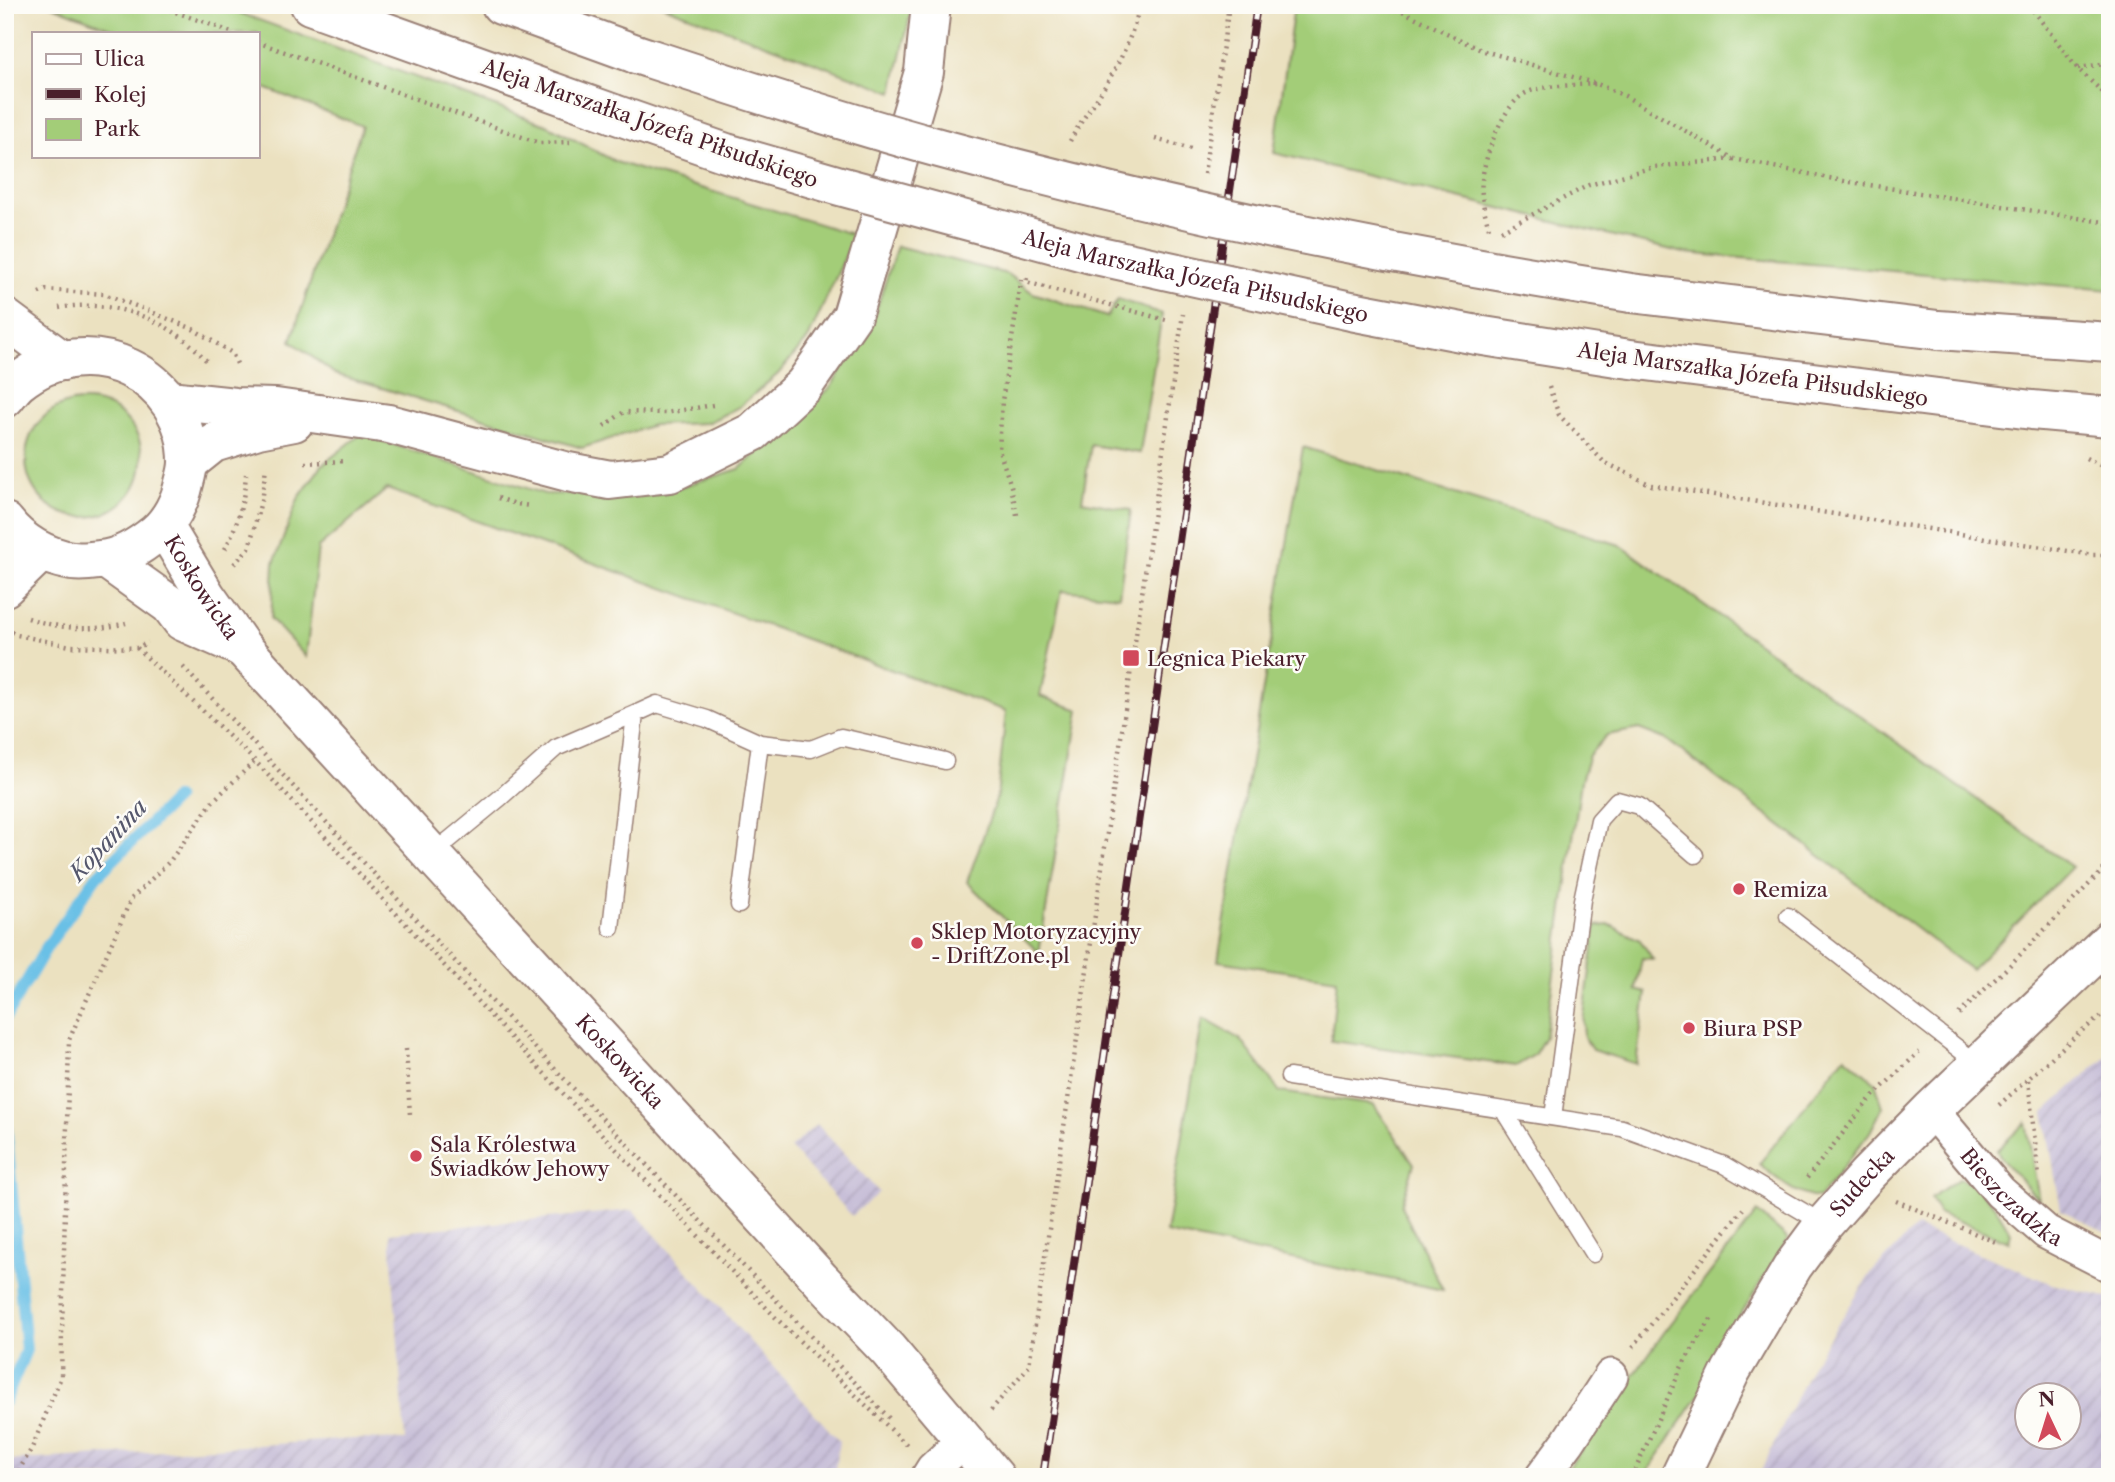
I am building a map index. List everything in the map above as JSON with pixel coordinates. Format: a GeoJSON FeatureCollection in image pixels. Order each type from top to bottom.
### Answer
{"type":"FeatureCollection","features":[{"type":"Feature","properties":{"kind":"street","name":"Aleja Marszałka Józefa Piłsudskiego"},"geometry":{"type":"LineString","coordinates":[[310,5],[726,153],[840,187],[1091,254],[1351,312],[1477,335],[1623,358],[2032,410],[2110,416]]}},
{"type":"Feature","properties":{"kind":"street"},"geometry":{"type":"LineString","coordinates":[[502,5],[636,54],[804,108],[938,147],[1156,203],[1334,241],[1485,271],[1631,293],[1938,330],[2110,342]]}},
{"type":"Feature","properties":{"kind":"street"},"geometry":{"type":"LineString","coordinates":[[169,400],[276,408],[389,424],[568,472],[610,480],[670,473],[753,432],[804,385],[852,316],[924,72],[930,5]]}},
{"type":"Feature","properties":{"kind":"street"},"geometry":{"type":"LineString","coordinates":[[5,318],[63,361]]}},
{"type":"Feature","properties":{"kind":"street"},"geometry":{"type":"LineString","coordinates":[[5,398],[18,383],[47,365],[80,357],[114,361],[145,376],[169,400],[184,430],[188,463],[181,497],[164,526],[138,548],[107,560],[74,561],[41,552],[14,533],[5,522]]}},
{"type":"Feature","properties":{"kind":"street"},"geometry":{"type":"LineString","coordinates":[[188,463],[213,443],[258,429],[292,422],[345,418]]}},
{"type":"Feature","properties":{"kind":"street","name":"Koskowicka"},"geometry":{"type":"LineString","coordinates":[[164,526],[206,596],[242,647],[888,1350],[941,1462],[995,1477]]}},
{"type":"Feature","properties":{"kind":"street"},"geometry":{"type":"LineString","coordinates":[[5,587],[41,552]]}},
{"type":"Feature","properties":{"kind":"street","name":"Koskowicka"},"geometry":{"type":"LineString","coordinates":[[107,560],[170,605],[181,621],[242,647]]}},
{"type":"Feature","properties":{"kind":"street","name":"Sudecka"},"geometry":{"type":"LineString","coordinates":[[1680,1477],[1731,1371],[1793,1266],[1824,1224],[1867,1175],[1931,1110],[2110,940]]}},
{"type":"Feature","properties":{"kind":"street","name":"Bieszczadzka"},"geometry":{"type":"LineString","coordinates":[[1931,1110],[2000,1192],[2046,1232],[2110,1265]]}},
{"type":"Feature","properties":{"kind":"street"},"geometry":{"type":"LineString","coordinates":[[1542,1477],[1611,1376]]}},
{"type":"Feature","properties":{"kind":"lane"},"geometry":{"type":"LineString","coordinates":[[432,854],[556,748],[657,704],[707,719],[760,743],[811,748],[841,737],[945,761]]}},
{"type":"Feature","properties":{"kind":"lane"},"geometry":{"type":"LineString","coordinates":[[611,928],[635,715]]}},
{"type":"Feature","properties":{"kind":"lane"},"geometry":{"type":"LineString","coordinates":[[739,905],[760,743]]}},
{"type":"Feature","properties":{"kind":"lane"},"geometry":{"type":"LineString","coordinates":[[1553,1118],[1582,900],[1600,820],[1617,800],[1639,806],[1695,855]]}},
{"type":"Feature","properties":{"kind":"lane"},"geometry":{"type":"LineString","coordinates":[[1788,916],[1978,1064]]}},
{"type":"Feature","properties":{"kind":"lane"},"geometry":{"type":"LineString","coordinates":[[1289,1077],[1622,1128],[1724,1165],[1824,1224]]}},
{"type":"Feature","properties":{"kind":"lane"},"geometry":{"type":"LineString","coordinates":[[1503,1110],[1592,1254]]}},
{"type":"Feature","properties":{"kind":"path"},"geometry":{"type":"LineString","coordinates":[[156,5],[231,32]]}},
{"type":"Feature","properties":{"kind":"path"},"geometry":{"type":"LineString","coordinates":[[1202,184],[1229,5]]}},
{"type":"Feature","properties":{"kind":"path"},"geometry":{"type":"LineString","coordinates":[[1390,5],[1481,50],[1625,96],[1734,159]]}},
{"type":"Feature","properties":{"kind":"path"},"geometry":{"type":"LineString","coordinates":[[2029,5],[2077,68],[2110,99]]}},
{"type":"Feature","properties":{"kind":"path"},"geometry":{"type":"LineString","coordinates":[[259,43],[539,143],[577,142]]}},
{"type":"Feature","properties":{"kind":"path"},"geometry":{"type":"LineString","coordinates":[[2077,68],[2110,64]]}},
{"type":"Feature","properties":{"kind":"path"},"geometry":{"type":"LineString","coordinates":[[1155,139],[1191,149]]}},
{"type":"Feature","properties":{"kind":"path"},"geometry":{"type":"LineString","coordinates":[[1492,236],[1589,184],[1654,167],[1734,159],[1844,181],[2110,223]]}},
{"type":"Feature","properties":{"kind":"path"},"geometry":{"type":"LineString","coordinates":[[1026,282],[1166,320]]}},
{"type":"Feature","properties":{"kind":"path"},"geometry":{"type":"LineString","coordinates":[[990,1411],[1029,1366],[1184,308]]}},
{"type":"Feature","properties":{"kind":"path"},"geometry":{"type":"LineString","coordinates":[[604,426],[624,412],[666,413],[714,404]]}},
{"type":"Feature","properties":{"kind":"path"},"geometry":{"type":"LineString","coordinates":[[292,464],[356,461]]}},
{"type":"Feature","properties":{"kind":"path"},"geometry":{"type":"LineString","coordinates":[[493,496],[516,504],[542,508]]}},
{"type":"Feature","properties":{"kind":"path"},"geometry":{"type":"LineString","coordinates":[[5,629],[17,635],[70,646],[136,649],[255,761],[540,1069],[778,1320],[941,1462]]}},
{"type":"Feature","properties":{"kind":"path"},"geometry":{"type":"LineString","coordinates":[[183,667],[560,1074],[896,1425],[941,1462]]}},
{"type":"Feature","properties":{"kind":"path"},"geometry":{"type":"LineString","coordinates":[[15,1477],[32,1448],[61,1377],[69,1041],[131,899],[170,861],[213,801],[255,761]]}},
{"type":"Feature","properties":{"kind":"path"},"geometry":{"type":"LineString","coordinates":[[1956,1138],[1988,1115],[2080,1032],[2110,1010]]}},
{"type":"Feature","properties":{"kind":"path"},"geometry":{"type":"LineString","coordinates":[[406,1049],[410,1115]]}},
{"type":"Feature","properties":{"kind":"path"},"geometry":{"type":"LineString","coordinates":[[1903,1190],[1894,1201],[2023,1253],[2046,1232],[2028,1080]]}},
{"type":"Feature","properties":{"kind":"path"},"geometry":{"type":"LineString","coordinates":[[1611,1376],[1761,1186]]}},
{"type":"Feature","properties":{"kind":"shaded area"},"geometry":{"type":"Polygon","coordinates":[[[2110,1053],[2110,1234],[2061,1210],[2044,1112],[2110,1053]]]}},
{"type":"Feature","properties":{"kind":"shaded area"},"geometry":{"type":"Polygon","coordinates":[[[817,1124],[879,1192],[852,1216],[790,1148],[817,1124]]]}},
{"type":"Feature","properties":{"kind":"shaded area"},"geometry":{"type":"Polygon","coordinates":[[[633,1210],[839,1441],[834,1477],[5,1477],[5,1461],[354,1439],[405,1440],[390,1233],[633,1210]]]}},
{"type":"Feature","properties":{"kind":"shaded area"},"geometry":{"type":"Polygon","coordinates":[[[1916,1227],[2052,1284],[2110,1298],[2110,1477],[1758,1477],[1813,1363],[1871,1273],[1916,1227]]]}},
{"type":"Feature","properties":{"kind":"green space"},"geometry":{"type":"Polygon","coordinates":[[[50,5],[218,5],[549,126],[616,162],[855,235],[808,339],[778,374],[739,407],[707,423],[653,425],[582,448],[335,374],[291,341],[362,126],[259,86],[259,32],[120,32],[50,5]]]}},
{"type":"Feature","properties":{"kind":"green space"},"geometry":{"type":"Polygon","coordinates":[[[661,5],[912,5],[912,7],[893,92],[661,5]]]}},
{"type":"Feature","properties":{"kind":"green space"},"geometry":{"type":"Polygon","coordinates":[[[1294,5],[2110,5],[2110,290],[1684,253],[1274,153],[1294,5]]]}},
{"type":"Feature","properties":{"kind":"green space"},"geometry":{"type":"Polygon","coordinates":[[[897,246],[1007,274],[1033,293],[1107,317],[1118,299],[1162,314],[1140,453],[1091,445],[1082,501],[1131,510],[1119,596],[1062,590],[1040,696],[1079,710],[1039,953],[967,882],[997,797],[1006,711],[387,489],[318,548],[306,657],[271,619],[274,563],[298,499],[322,465],[361,434],[545,494],[660,493],[739,469],[831,387],[875,313],[897,246]]]}},
{"type":"Feature","properties":{"kind":"green space"},"geometry":{"type":"Polygon","coordinates":[[[84,401],[106,405],[125,418],[138,437],[142,459],[138,481],[125,500],[106,513],[84,517],[62,513],[43,500],[30,481],[26,459],[30,437],[43,418],[62,405],[84,401]]]}},
{"type":"Feature","properties":{"kind":"green space"},"geometry":{"type":"Polygon","coordinates":[[[1303,447],[1620,545],[2072,867],[1971,970],[1667,740],[1639,729],[1607,735],[1589,755],[1581,781],[1545,1037],[1534,1055],[1516,1066],[1331,1041],[1337,979],[1218,961],[1303,447]]]}},
{"type":"Feature","properties":{"kind":"green space"},"geometry":{"type":"Polygon","coordinates":[[[1610,925],[1640,940],[1653,959],[1642,958],[1636,990],[1646,993],[1636,1064],[1592,1050],[1584,1037],[1583,1022],[1596,926],[1610,925]]]}},
{"type":"Feature","properties":{"kind":"green space"},"geometry":{"type":"Polygon","coordinates":[[[1203,1018],[1241,1040],[1280,1092],[1374,1105],[1414,1164],[1401,1206],[1443,1290],[1166,1233],[1203,1018]]]}},
{"type":"Feature","properties":{"kind":"green space"},"geometry":{"type":"Polygon","coordinates":[[[1845,1056],[1875,1082],[1883,1107],[1870,1132],[1819,1198],[1810,1197],[1787,1186],[1759,1164],[1845,1056]]]}},
{"type":"Feature","properties":{"kind":"green space"},"geometry":{"type":"Polygon","coordinates":[[[2026,1122],[2039,1200],[2003,1161],[1997,1150],[2026,1122]]]}},
{"type":"Feature","properties":{"kind":"green space"},"geometry":{"type":"Polygon","coordinates":[[[1960,1178],[1980,1190],[1996,1208],[2011,1233],[2009,1242],[1939,1213],[1930,1198],[1960,1178]]]}},
{"type":"Feature","properties":{"kind":"green space"},"geometry":{"type":"Polygon","coordinates":[[[1757,1212],[1788,1239],[1736,1322],[1710,1379],[1644,1477],[1562,1477],[1663,1334],[1757,1212]]]}},
{"type":"Feature","properties":{"kind":"waterway","name":"Kopanina"},"geometry":{"type":"LineString","coordinates":[[5,1018],[48,945],[96,877],[176,798]]}},
{"type":"Feature","properties":{"kind":"waterway","name":"Kopanina"},"geometry":{"type":"LineString","coordinates":[[5,1096],[26,1350],[5,1401]]}},
{"type":"Feature","properties":{"kind":"railway"},"geometry":{"type":"LineString","coordinates":[[1043,1477],[1257,5]]}},
{"type":"Feature","properties":{"kind":"place","name":"Legnica Piekary"},"geometry":{"type":"Point","coordinates":[1131,658]}},
{"type":"Feature","properties":{"kind":"place","name":"Remiza"},"geometry":{"type":"Point","coordinates":[1739,889]}},
{"type":"Feature","properties":{"kind":"place","name":"Sklep Motoryzacyjny - DriftZone.pl"},"geometry":{"type":"Point","coordinates":[917,943]}},
{"type":"Feature","properties":{"kind":"place","name":"Biura PSP"},"geometry":{"type":"Point","coordinates":[1689,1028]}},
{"type":"Feature","properties":{"kind":"place","name":"Sala Królestwa Świadków Jehowy"},"geometry":{"type":"Point","coordinates":[416,1156]}}]}
